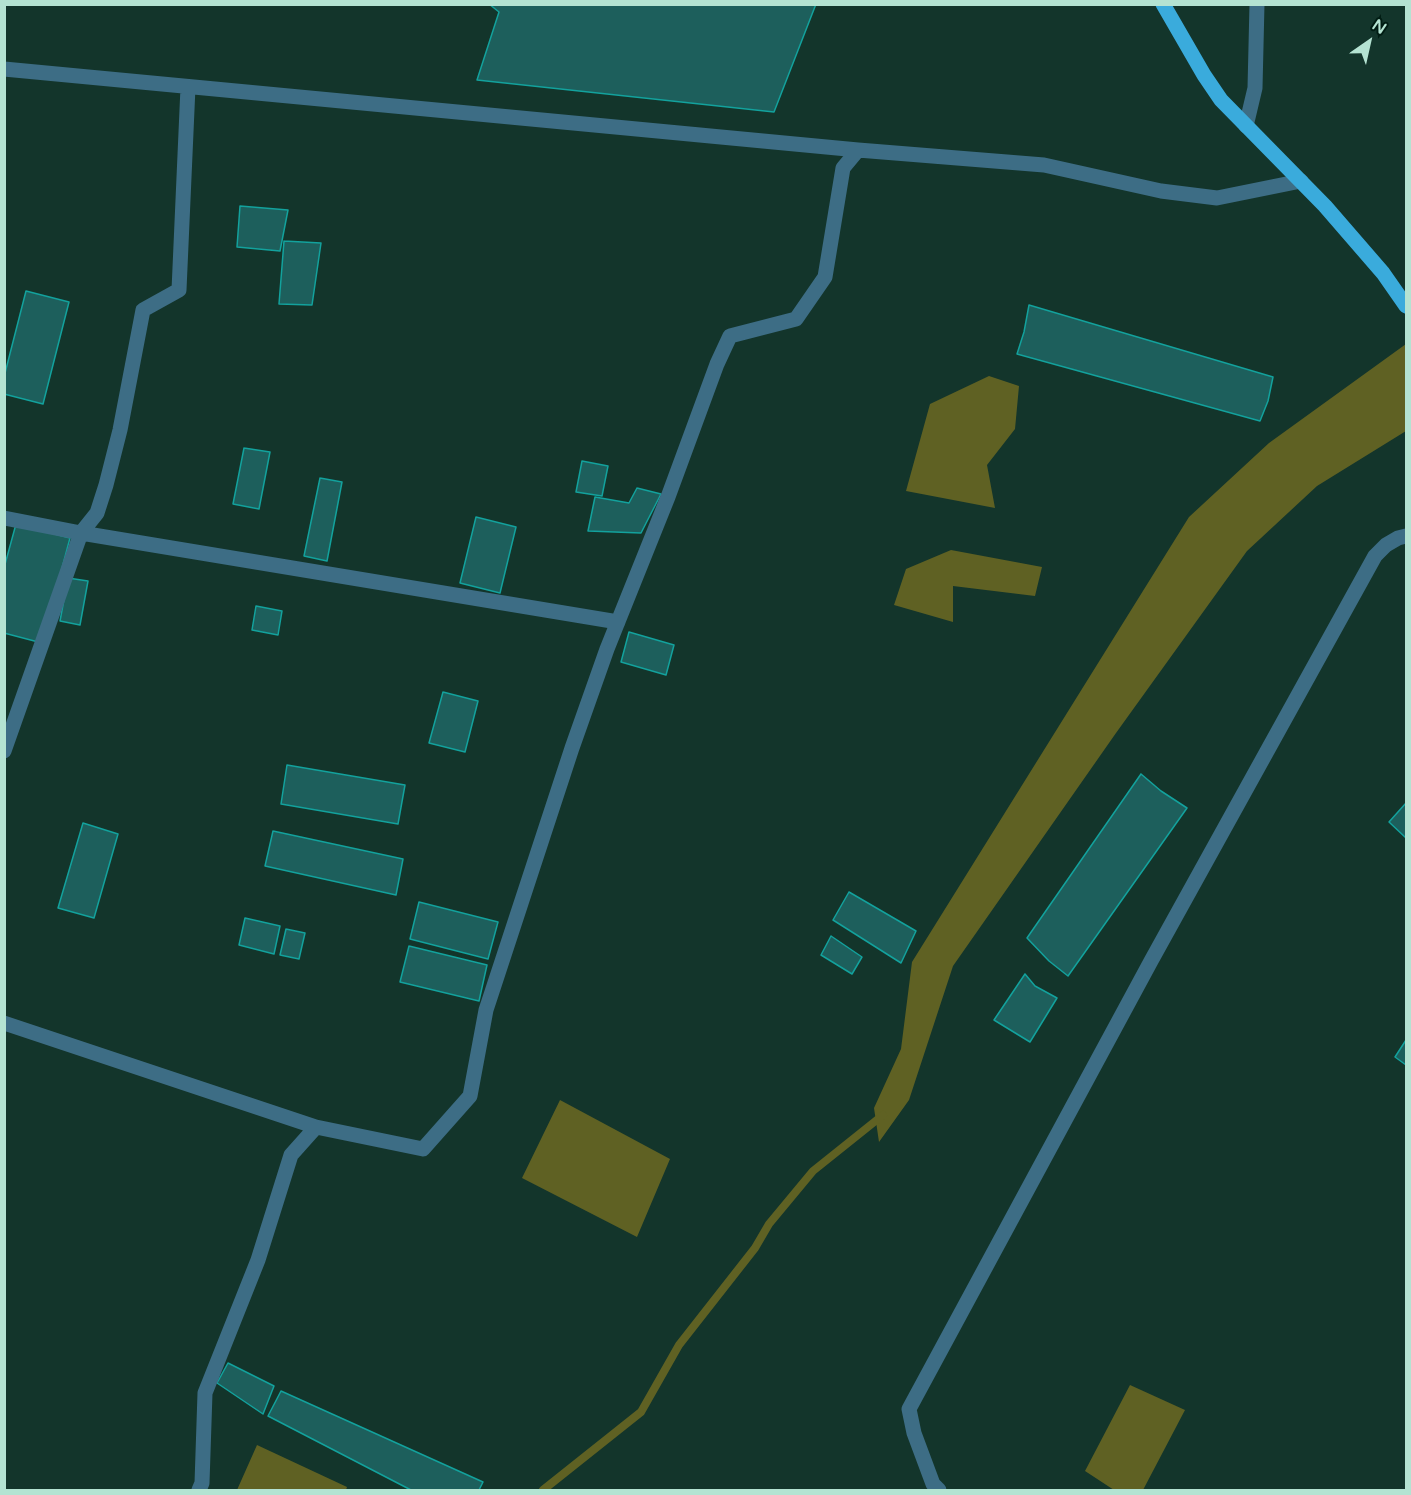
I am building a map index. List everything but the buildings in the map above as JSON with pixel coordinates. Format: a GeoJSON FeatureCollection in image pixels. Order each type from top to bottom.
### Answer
{"type":"FeatureCollection","features":[{"type":"Feature","properties":{"kind":"main road"},"geometry":{"type":"LineString","coordinates":[[1163,4],[1221,100],[1351,235],[1407,306]]}},
{"type":"Feature","properties":{"kind":"street"},"geometry":{"type":"LineString","coordinates":[[1246,126],[1255,88],[1257,4]]}},
{"type":"Feature","properties":{"kind":"street"},"geometry":{"type":"LineString","coordinates":[[4,69],[858,150],[1044,165],[1161,191],[1217,198],[1301,181]]}},
{"type":"Feature","properties":{"kind":"street"},"geometry":{"type":"LineString","coordinates":[[4,751],[81,533],[97,513],[106,485],[120,430],[143,310],[179,290],[188,87]]}},
{"type":"Feature","properties":{"kind":"street"},"geometry":{"type":"LineString","coordinates":[[4,1023],[316,1127],[423,1149],[470,1096],[486,1010],[572,748],[717,364],[730,336],[796,319],[825,277],[843,168],[858,150]]}},
{"type":"Feature","properties":{"kind":"street"},"geometry":{"type":"LineString","coordinates":[[4,518],[81,533],[618,622]]}},
{"type":"Feature","properties":{"kind":"street"},"geometry":{"type":"LineString","coordinates":[[939,1491],[933,1484],[914,1433],[909,1409],[1151,961],[1375,556],[1386,545],[1407,536]]}},
{"type":"Feature","properties":{"kind":"street"},"geometry":{"type":"LineString","coordinates":[[199,1491],[202,1484],[205,1393],[258,1260],[291,1155],[316,1127]]}},
{"type":"Feature","properties":{"kind":"shaded area"},"geometry":{"type":"Polygon","coordinates":[[[1406,344],[1406,431],[1317,486],[1247,551],[953,966],[909,1100],[879,1142],[874,1108],[901,1049],[912,962],[1189,517],[1269,443],[1406,344]]]}},
{"type":"Feature","properties":{"kind":"shaded area"},"geometry":{"type":"Polygon","coordinates":[[[989,376],[1019,386],[1015,429],[987,465],[995,508],[906,491],[930,404],[989,376]]]}},
{"type":"Feature","properties":{"kind":"shaded area"},"geometry":{"type":"Polygon","coordinates":[[[951,550],[1042,567],[1035,596],[953,586],[953,622],[894,605],[906,569],[951,550]]]}},
{"type":"Feature","properties":{"kind":"shaded area"},"geometry":{"type":"Polygon","coordinates":[[[560,1100],[670,1159],[637,1237],[522,1178],[560,1100]]]}},
{"type":"Feature","properties":{"kind":"shaded area"},"geometry":{"type":"Polygon","coordinates":[[[1130,1385],[1185,1410],[1143,1490],[1114,1490],[1085,1471],[1130,1385]]]}},
{"type":"Feature","properties":{"kind":"shaded area"},"geometry":{"type":"Polygon","coordinates":[[[257,1445],[347,1487],[346,1490],[237,1490],[257,1445]]]}},
{"type":"Feature","properties":{"kind":"waterway"},"geometry":{"type":"LineString","coordinates":[[543,1490],[641,1412],[679,1345],[755,1248],[769,1224],[813,1171],[883,1115]]}}]}
